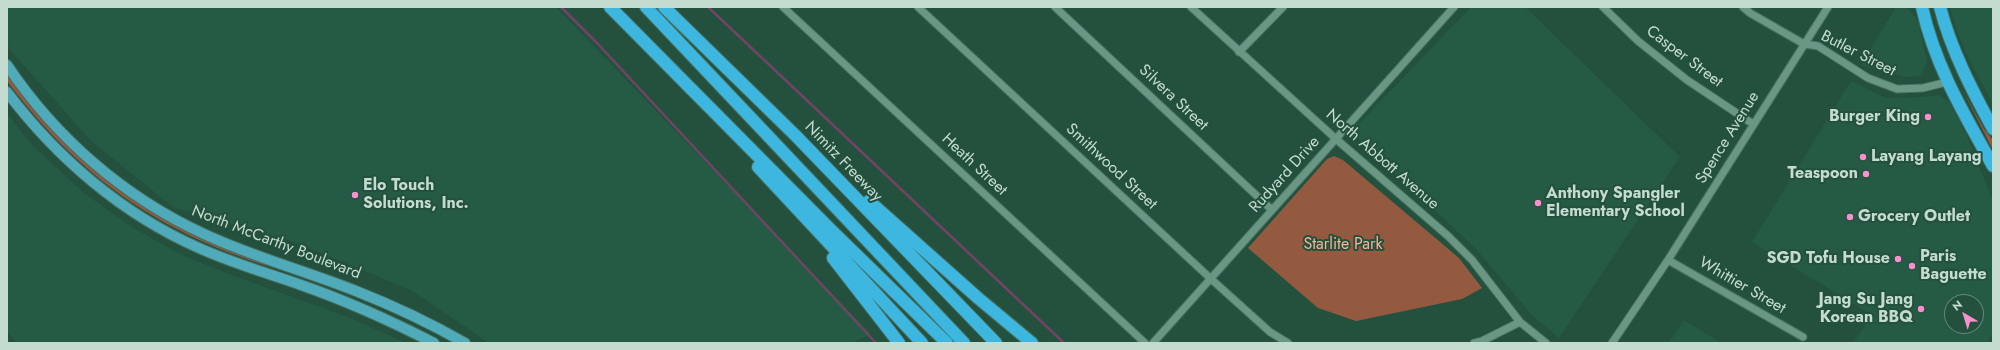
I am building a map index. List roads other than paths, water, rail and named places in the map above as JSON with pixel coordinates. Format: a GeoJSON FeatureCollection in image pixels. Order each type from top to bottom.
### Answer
{"type":"FeatureCollection","features":[{"type":"Feature","properties":{"kind":"highway"},"geometry":{"type":"LineString","coordinates":[[602,7],[716,122],[922,343]]}},
{"type":"Feature","properties":{"kind":"highway"},"geometry":{"type":"LineString","coordinates":[[610,7],[830,229],[947,343]]}},
{"type":"Feature","properties":{"kind":"highway"},"geometry":{"type":"LineString","coordinates":[[646,7],[964,343]]}},
{"type":"Feature","properties":{"kind":"highway","name":"Nimitz Freeway"},"geometry":{"type":"LineString","coordinates":[[664,7],[796,136],[996,343]]}},
{"type":"Feature","properties":{"kind":"highway"},"geometry":{"type":"LineString","coordinates":[[1922,7],[1927,32],[1947,82],[1993,166]]}},
{"type":"Feature","properties":{"kind":"highway"},"geometry":{"type":"LineString","coordinates":[[1940,7],[1962,68],[1993,129]]}},
{"type":"Feature","properties":{"kind":"highway"},"geometry":{"type":"LineString","coordinates":[[1933,45],[1949,62],[1962,68]]}},
{"type":"Feature","properties":{"kind":"highway"},"geometry":{"type":"LineString","coordinates":[[1947,82],[1959,82],[1973,90]]}},
{"type":"Feature","properties":{"kind":"highway"},"geometry":{"type":"LineString","coordinates":[[796,136],[978,298],[1032,343]]}},
{"type":"Feature","properties":{"kind":"highway"},"geometry":{"type":"LineString","coordinates":[[797,210],[899,343]]}},
{"type":"Feature","properties":{"kind":"main road","name":"North McCarthy Boulevard"},"geometry":{"type":"LineString","coordinates":[[7,65],[33,101],[75,146],[98,167],[147,203],[204,234],[389,304],[465,343]]}},
{"type":"Feature","properties":{"kind":"main road","name":"North McCarthy Boulevard"},"geometry":{"type":"LineString","coordinates":[[7,92],[41,134],[70,162],[113,198],[144,219],[198,248],[228,260],[302,285],[382,318],[434,343]]}},
{"type":"Feature","properties":{"kind":"street","name":"Heath Street"},"geometry":{"type":"LineString","coordinates":[[784,7],[1145,343]]}},
{"type":"Feature","properties":{"kind":"street","name":"Smithwood Street"},"geometry":{"type":"LineString","coordinates":[[918,7],[1210,278],[1270,332],[1288,343]]}},
{"type":"Feature","properties":{"kind":"street","name":"Silvera Street"},"geometry":{"type":"LineString","coordinates":[[1055,7],[1272,210]]}},
{"type":"Feature","properties":{"kind":"street","name":"North Abbott Avenue"},"geometry":{"type":"LineString","coordinates":[[1191,7],[1336,139],[1448,236],[1472,260],[1520,322],[1546,343]]}},
{"type":"Feature","properties":{"kind":"street"},"geometry":{"type":"LineString","coordinates":[[1240,52],[1283,7]]}},
{"type":"Feature","properties":{"kind":"street","name":"Rudyard Drive"},"geometry":{"type":"LineString","coordinates":[[1153,343],[1454,7]]}},
{"type":"Feature","properties":{"kind":"street","name":"Casper Street"},"geometry":{"type":"LineString","coordinates":[[1603,7],[1638,41],[1687,80],[1754,124]]}},
{"type":"Feature","properties":{"kind":"street","name":"Butler Street"},"geometry":{"type":"LineString","coordinates":[[1743,7],[1750,13],[1804,44],[1818,46],[1868,78],[1897,89],[1923,88],[1947,82]]}},
{"type":"Feature","properties":{"kind":"street","name":"Spence Avenue"},"geometry":{"type":"LineString","coordinates":[[1612,343],[1668,260],[1828,7]]}},
{"type":"Feature","properties":{"kind":"street","name":"Whittier Street"},"geometry":{"type":"LineString","coordinates":[[1668,260],[1803,337]]}},
{"type":"Feature","properties":{"kind":"street"},"geometry":{"type":"LineString","coordinates":[[1474,343],[1482,341],[1520,322]]}},
{"type":"Feature","properties":{"kind":"waterway"},"geometry":{"type":"LineString","coordinates":[[561,7],[598,44],[876,343]]}},
{"type":"Feature","properties":{"kind":"waterway"},"geometry":{"type":"LineString","coordinates":[[708,7],[1064,343]]}},
{"type":"Feature","properties":{"kind":"place","name":"Burger King"},"geometry":{"type":"Point","coordinates":[1928,117]}},
{"type":"Feature","properties":{"kind":"place","name":"Layang Layang"},"geometry":{"type":"Point","coordinates":[1863,157]}},
{"type":"Feature","properties":{"kind":"place","name":"Teaspoon"},"geometry":{"type":"Point","coordinates":[1866,174]}},
{"type":"Feature","properties":{"kind":"place","name":"Elo Touch Solutions, Inc."},"geometry":{"type":"Point","coordinates":[355,195]}},
{"type":"Feature","properties":{"kind":"place","name":"Anthony Spangler Elementary School"},"geometry":{"type":"Point","coordinates":[1538,203]}},
{"type":"Feature","properties":{"kind":"place","name":"Grocery Outlet"},"geometry":{"type":"Point","coordinates":[1850,217]}},
{"type":"Feature","properties":{"kind":"place","name":"SGD Tofu House"},"geometry":{"type":"Point","coordinates":[1898,259]}},
{"type":"Feature","properties":{"kind":"place","name":"Paris Baguette"},"geometry":{"type":"Point","coordinates":[1912,266]}},
{"type":"Feature","properties":{"kind":"place","name":"Jang Su Jang Korean BBQ"},"geometry":{"type":"Point","coordinates":[1921,309]}},
{"type":"Feature","properties":{"kind":"park label","name":"Starlite Park"},"geometry":{"type":"Point","coordinates":[1343,245]}}]}
